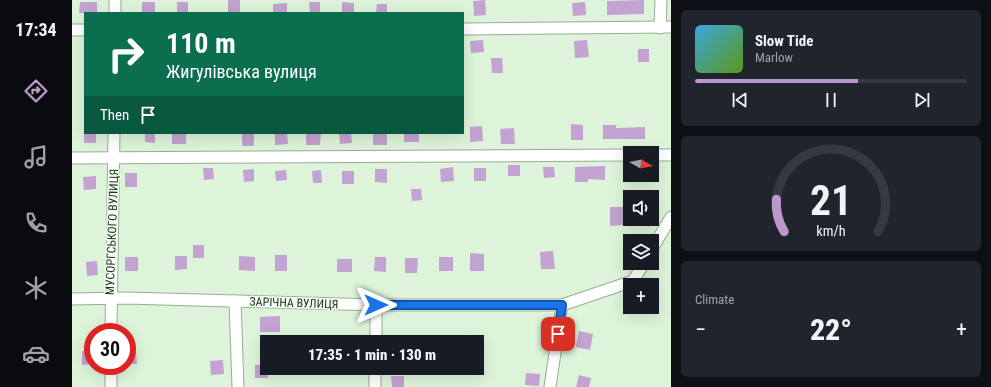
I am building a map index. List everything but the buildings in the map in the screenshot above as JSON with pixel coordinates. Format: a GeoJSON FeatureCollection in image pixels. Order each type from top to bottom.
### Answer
{"type":"FeatureCollection","features":[{"type":"Feature","properties":{"kind":"street"},"geometry":{"type":"LineString","coordinates":[[115,0],[115,12]]}},
{"type":"Feature","properties":{"kind":"street"},"geometry":{"type":"LineString","coordinates":[[464,29],[666,28],[661,0]]}},
{"type":"Feature","properties":{"kind":"street"},"geometry":{"type":"LineString","coordinates":[[72,30],[84,30]]}},
{"type":"Feature","properties":{"kind":"street","name":"МУСОРГСЬКОГО ВУЛИЦЯ"},"geometry":{"type":"LineString","coordinates":[[110,323],[114,134]]}},
{"type":"Feature","properties":{"kind":"street"},"geometry":{"type":"LineString","coordinates":[[72,158],[623,155]]}},
{"type":"Feature","properties":{"kind":"street"},"geometry":{"type":"LineString","coordinates":[[659,155],[671,155]]}},
{"type":"Feature","properties":{"kind":"street"},"geometry":{"type":"LineString","coordinates":[[659,237],[671,217]]}},
{"type":"Feature","properties":{"kind":"street","name":"ЗАРІЧНА ВУЛИЦЯ"},"geometry":{"type":"LineString","coordinates":[[72,299],[111,298],[376,305],[562,305],[633,281],[640,270]]}},
{"type":"Feature","properties":{"kind":"street"},"geometry":{"type":"LineString","coordinates":[[235,301],[238,387]]}},
{"type":"Feature","properties":{"kind":"street"},"geometry":{"type":"LineString","coordinates":[[376,305],[376,335]]}},
{"type":"Feature","properties":{"kind":"street"},"geometry":{"type":"LineString","coordinates":[[550,387],[562,305]]}},
{"type":"Feature","properties":{"kind":"street"},"geometry":{"type":"LineString","coordinates":[[110,375],[110,387]]}},
{"type":"Feature","properties":{"kind":"street"},"geometry":{"type":"LineString","coordinates":[[375,375],[375,387]]}},
{"type":"Feature","properties":{"kind":"route"},"geometry":{"type":"LineString","coordinates":[[376,305],[562,305],[558,334]]}}]}
